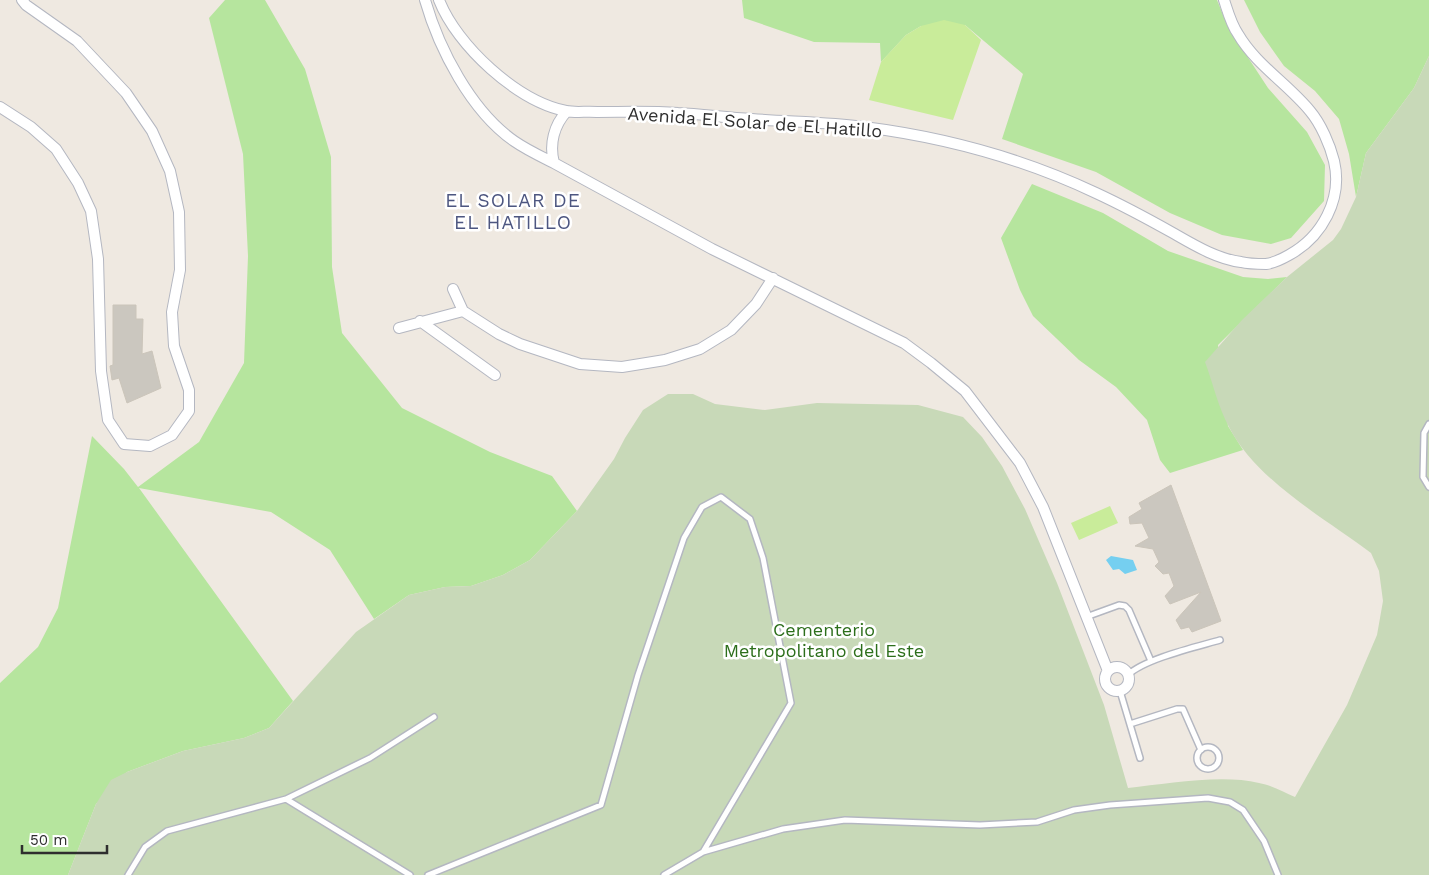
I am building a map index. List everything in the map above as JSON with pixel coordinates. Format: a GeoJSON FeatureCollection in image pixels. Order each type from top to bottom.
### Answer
{"type":"FeatureCollection","features":[{"type":"Feature","properties":{"kind":"street"},"geometry":{"type":"LineString","coordinates":[[0,107],[31,127],[56,149],[78,183],[91,211],[98,258],[101,371],[108,420],[124,444],[150,446],[172,434],[189,411],[189,390],[174,346],[172,312],[180,270],[179,212],[170,171],[152,131],[126,93],[77,41],[26,5],[22,0]]}},
{"type":"Feature","properties":{"kind":"street"},"geometry":{"type":"LineString","coordinates":[[425,0],[431,21],[446,55],[478,104],[496,125],[513,140],[535,154],[712,249],[904,343],[932,363],[965,392],[1020,463],[1043,507],[1108,671]]}},
{"type":"Feature","properties":{"kind":"street","name":"Avenida El Solar de El Hatillo"},"geometry":{"type":"LineString","coordinates":[[439,0],[454,29],[487,66],[507,82],[531,96],[567,111],[677,113],[836,124],[867,127],[928,138],[996,155],[1078,184],[1206,251],[1226,259],[1269,264],[1297,251],[1317,233],[1333,201],[1335,164],[1329,146],[1312,112],[1239,37],[1224,0]]}},
{"type":"Feature","properties":{"kind":"street"},"geometry":{"type":"LineString","coordinates":[[554,163],[552,141],[558,124],[567,111]]}},
{"type":"Feature","properties":{"kind":"street"},"geometry":{"type":"LineString","coordinates":[[453,289],[464,311],[499,334],[544,353],[580,364],[622,367],[665,360],[700,349],[731,330],[756,304],[773,278]]}},
{"type":"Feature","properties":{"kind":"street"},"geometry":{"type":"LineString","coordinates":[[400,328],[420,321],[464,311]]}},
{"type":"Feature","properties":{"kind":"street"},"geometry":{"type":"LineString","coordinates":[[420,321],[495,375]]}},
{"type":"Feature","properties":{"kind":"street"},"geometry":{"type":"LineString","coordinates":[[1119,667],[1128,675],[1128,683],[1120,691],[1112,690],[1107,685],[1105,678],[1111,669],[1119,667]]}},
{"type":"Feature","properties":{"kind":"lane"},"geometry":{"type":"LineString","coordinates":[[1429,424],[1424,432],[1423,477],[1429,487]]}},
{"type":"Feature","properties":{"kind":"lane"},"geometry":{"type":"LineString","coordinates":[[428,875],[601,805],[638,675],[684,538],[702,507],[721,497],[750,519],[763,558],[791,703],[702,852]]}},
{"type":"Feature","properties":{"kind":"lane"},"geometry":{"type":"LineString","coordinates":[[1086,617],[1119,605],[1125,606],[1129,610],[1151,662]]}},
{"type":"Feature","properties":{"kind":"lane"},"geometry":{"type":"LineString","coordinates":[[1128,675],[1135,668],[1220,640]]}},
{"type":"Feature","properties":{"kind":"lane"},"geometry":{"type":"LineString","coordinates":[[1120,691],[1140,758]]}},
{"type":"Feature","properties":{"kind":"lane"},"geometry":{"type":"LineString","coordinates":[[1130,724],[1177,708],[1183,709],[1201,750],[1198,757],[1202,766],[1208,769],[1217,764],[1218,754],[1214,749],[1207,747],[1201,750]]}},
{"type":"Feature","properties":{"kind":"lane"},"geometry":{"type":"LineString","coordinates":[[128,875],[145,847],[167,832],[286,799],[370,758],[434,717]]}},
{"type":"Feature","properties":{"kind":"lane"},"geometry":{"type":"LineString","coordinates":[[664,875],[702,852],[783,829],[844,820],[980,825],[1037,822],[1074,810],[1110,805],[1208,798],[1230,802],[1243,810],[1264,841],[1278,875]]}},
{"type":"Feature","properties":{"kind":"lane"},"geometry":{"type":"LineString","coordinates":[[286,799],[410,875]]}},
{"type":"Feature","properties":{"kind":"green space"},"geometry":{"type":"Polygon","coordinates":[[[225,0],[265,0],[305,69],[331,157],[332,267],[342,333],[402,408],[490,452],[552,476],[577,511],[530,560],[503,575],[471,586],[445,587],[409,595],[374,619],[330,550],[271,512],[139,488],[293,701],[269,728],[244,738],[183,751],[127,772],[96,804],[68,875],[0,875],[0,683],[38,647],[58,608],[92,436],[124,469],[138,487],[199,442],[244,363],[248,256],[243,154],[209,18],[225,0]]]}},
{"type":"Feature","properties":{"kind":"green space"},"geometry":{"type":"Polygon","coordinates":[[[742,0],[1217,0],[1228,27],[1268,88],[1307,132],[1325,165],[1324,201],[1291,238],[1271,244],[1222,235],[1170,213],[1096,172],[1002,139],[1023,74],[965,25],[921,26],[906,35],[881,62],[880,43],[814,42],[744,18],[742,0]]]}},
{"type":"Feature","properties":{"kind":"green space"},"geometry":{"type":"Polygon","coordinates":[[[1244,0],[1429,0],[1429,56],[1414,88],[1366,153],[1356,197],[1349,154],[1339,119],[1315,91],[1284,66],[1260,32],[1244,0]]]}},
{"type":"Feature","properties":{"kind":"green space"},"geometry":{"type":"Polygon","coordinates":[[[944,20],[965,25],[981,40],[953,120],[869,100],[881,62],[906,35],[921,26],[944,20]]]}},
{"type":"Feature","properties":{"kind":"green space","name":"Cementerio Metropolitano del Este"},"geometry":{"type":"Polygon","coordinates":[[[1429,56],[1429,875],[68,875],[96,804],[111,780],[183,751],[244,738],[269,728],[356,632],[409,595],[445,587],[471,586],[503,575],[530,560],[577,511],[614,459],[643,410],[668,394],[693,394],[715,404],[765,410],[817,403],[918,405],[963,417],[982,437],[1002,466],[1025,509],[1057,583],[1104,705],[1128,788],[1228,779],[1264,784],[1295,797],[1347,705],[1377,635],[1383,601],[1379,571],[1371,553],[1273,481],[1241,446],[1222,411],[1205,362],[1242,320],[1287,277],[1333,240],[1341,229],[1356,197],[1366,153],[1414,88],[1429,56]]]}},
{"type":"Feature","properties":{"kind":"green space"},"geometry":{"type":"Polygon","coordinates":[[[1032,184],[1103,213],[1168,251],[1243,277],[1268,279],[1287,277],[1218,345],[1228,426],[1243,450],[1170,473],[1160,460],[1147,420],[1116,387],[1079,360],[1033,316],[1020,290],[1001,238],[1032,184]]]}},
{"type":"Feature","properties":{"kind":"green space"},"geometry":{"type":"Polygon","coordinates":[[[1110,506],[1118,523],[1079,540],[1071,523],[1110,506]]]}},
{"type":"Feature","properties":{"kind":"water"},"geometry":{"type":"Polygon","coordinates":[[[1111,556],[1133,560],[1137,570],[1125,574],[1119,569],[1113,570],[1106,560],[1111,556]]]}},
{"type":"Feature","properties":{"kind":"building"},"geometry":{"type":"Polygon","coordinates":[[[113,305],[136,305],[136,319],[143,319],[142,354],[152,351],[161,388],[127,403],[119,378],[112,380],[110,366],[113,365],[113,305]]]}},
{"type":"Feature","properties":{"kind":"building"},"geometry":{"type":"Polygon","coordinates":[[[1171,485],[1221,621],[1192,632],[1189,627],[1181,629],[1176,620],[1201,592],[1170,604],[1165,596],[1174,586],[1169,573],[1163,574],[1155,566],[1159,562],[1153,549],[1135,546],[1149,538],[1142,523],[1130,524],[1129,517],[1142,509],[1139,503],[1171,485]]]}},
{"type":"Feature","properties":{"kind":"district","name":"EL SOLAR DE EL HATILLO"},"geometry":{"type":"Point","coordinates":[513,211]}}]}
